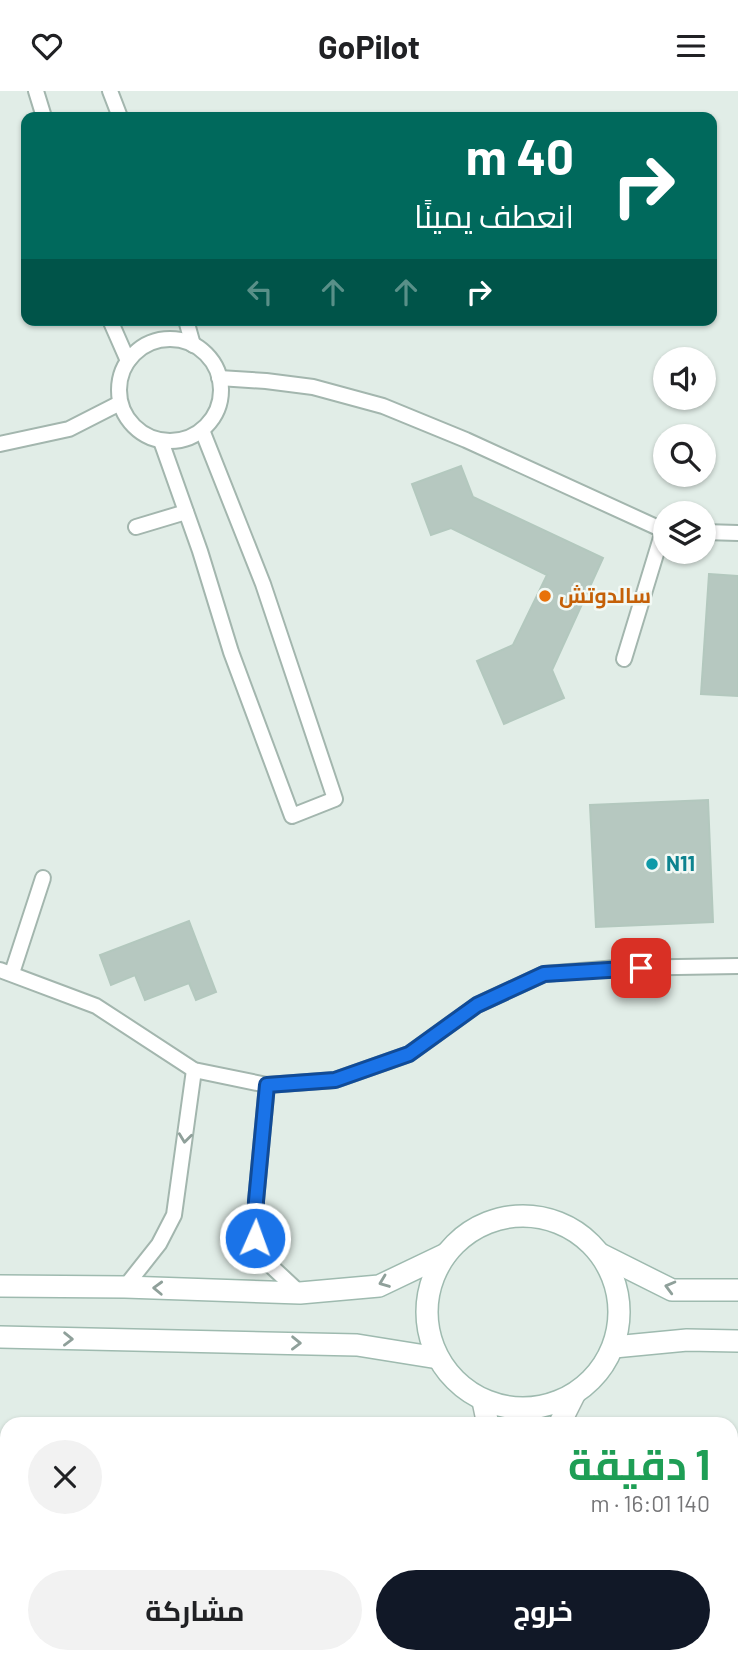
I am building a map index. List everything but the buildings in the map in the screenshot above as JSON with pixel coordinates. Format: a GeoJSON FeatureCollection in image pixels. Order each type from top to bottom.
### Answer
{"type":"FeatureCollection","features":[{"type":"Feature","properties":{"kind":"street"},"geometry":{"type":"LineString","coordinates":[[602,1255],[616,1284],[620,1315],[614,1347],[598,1374],[574,1395],[545,1407],[535,1408],[514,1409],[483,1401],[457,1383],[438,1358],[428,1328],[427,1302],[433,1276],[446,1254],[464,1235],[486,1222],[512,1216],[537,1216],[562,1223],[584,1237],[602,1255],[672,1290],[738,1290]]}},
{"type":"Feature","properties":{"kind":"street"},"geometry":{"type":"LineString","coordinates":[[0,1286],[300,1293],[379,1286],[446,1254]]}},
{"type":"Feature","properties":{"kind":"street"},"geometry":{"type":"LineString","coordinates":[[0,1338],[356,1345],[438,1358]]}},
{"type":"Feature","properties":{"kind":"street"},"geometry":{"type":"LineString","coordinates":[[614,1347],[687,1340],[738,1341]]}},
{"type":"Feature","properties":{"kind":"street"},"geometry":{"type":"LineString","coordinates":[[563,1417],[574,1395]]}},
{"type":"Feature","properties":{"kind":"street"},"geometry":{"type":"LineString","coordinates":[[483,1401],[486,1417]]}},
{"type":"Feature","properties":{"kind":"lane"},"geometry":{"type":"LineString","coordinates":[[36,91],[42,112]]}},
{"type":"Feature","properties":{"kind":"lane"},"geometry":{"type":"LineString","coordinates":[[110,91],[118,112]]}},
{"type":"Feature","properties":{"kind":"lane"},"geometry":{"type":"LineString","coordinates":[[113,326],[128,361]]}},
{"type":"Feature","properties":{"kind":"lane"},"geometry":{"type":"LineString","coordinates":[[188,326],[193,345]]}},
{"type":"Feature","properties":{"kind":"lane"},"geometry":{"type":"LineString","coordinates":[[179,340],[193,345],[205,353],[214,364],[219,378],[221,392],[212,420],[202,431],[189,438],[161,441],[147,436],[135,428],[126,417],[120,403],[119,389],[128,361],[138,350],[150,343],[179,340]]}},
{"type":"Feature","properties":{"kind":"lane"},"geometry":{"type":"LineString","coordinates":[[219,378],[313,387],[383,406],[466,440],[653,526]]}},
{"type":"Feature","properties":{"kind":"lane"},"geometry":{"type":"LineString","coordinates":[[0,443],[69,429],[120,403]]}},
{"type":"Feature","properties":{"kind":"lane"},"geometry":{"type":"LineString","coordinates":[[161,441],[232,652],[292,816],[335,799],[263,584],[202,431]]}},
{"type":"Feature","properties":{"kind":"lane"},"geometry":{"type":"LineString","coordinates":[[136,527],[186,512]]}},
{"type":"Feature","properties":{"kind":"lane"},"geometry":{"type":"LineString","coordinates":[[716,532],[738,533]]}},
{"type":"Feature","properties":{"kind":"lane"},"geometry":{"type":"LineString","coordinates":[[624,659],[654,564]]}},
{"type":"Feature","properties":{"kind":"lane"},"geometry":{"type":"LineString","coordinates":[[43,878],[6,971],[96,1006],[194,1070],[267,1085],[335,1080],[409,1054],[477,1005],[544,974],[617,968],[738,966]]}},
{"type":"Feature","properties":{"kind":"lane"},"geometry":{"type":"LineString","coordinates":[[125,1287],[159,1244],[174,1216],[194,1070]]}},
{"type":"Feature","properties":{"kind":"lane"},"geometry":{"type":"LineString","coordinates":[[267,1085],[255,1238],[271,1266],[300,1293]]}},
{"type":"Feature","properties":{"kind":"place","name":"سالدوتش"},"geometry":{"type":"Point","coordinates":[545,596]}},
{"type":"Feature","properties":{"kind":"place","name":"N11"},"geometry":{"type":"Point","coordinates":[652,864]}},
{"type":"Feature","properties":{"kind":"route"},"geometry":{"type":"LineString","coordinates":[[255,1238],[267,1085],[335,1080],[409,1054],[477,1005],[544,974],[641,968]]}}]}
